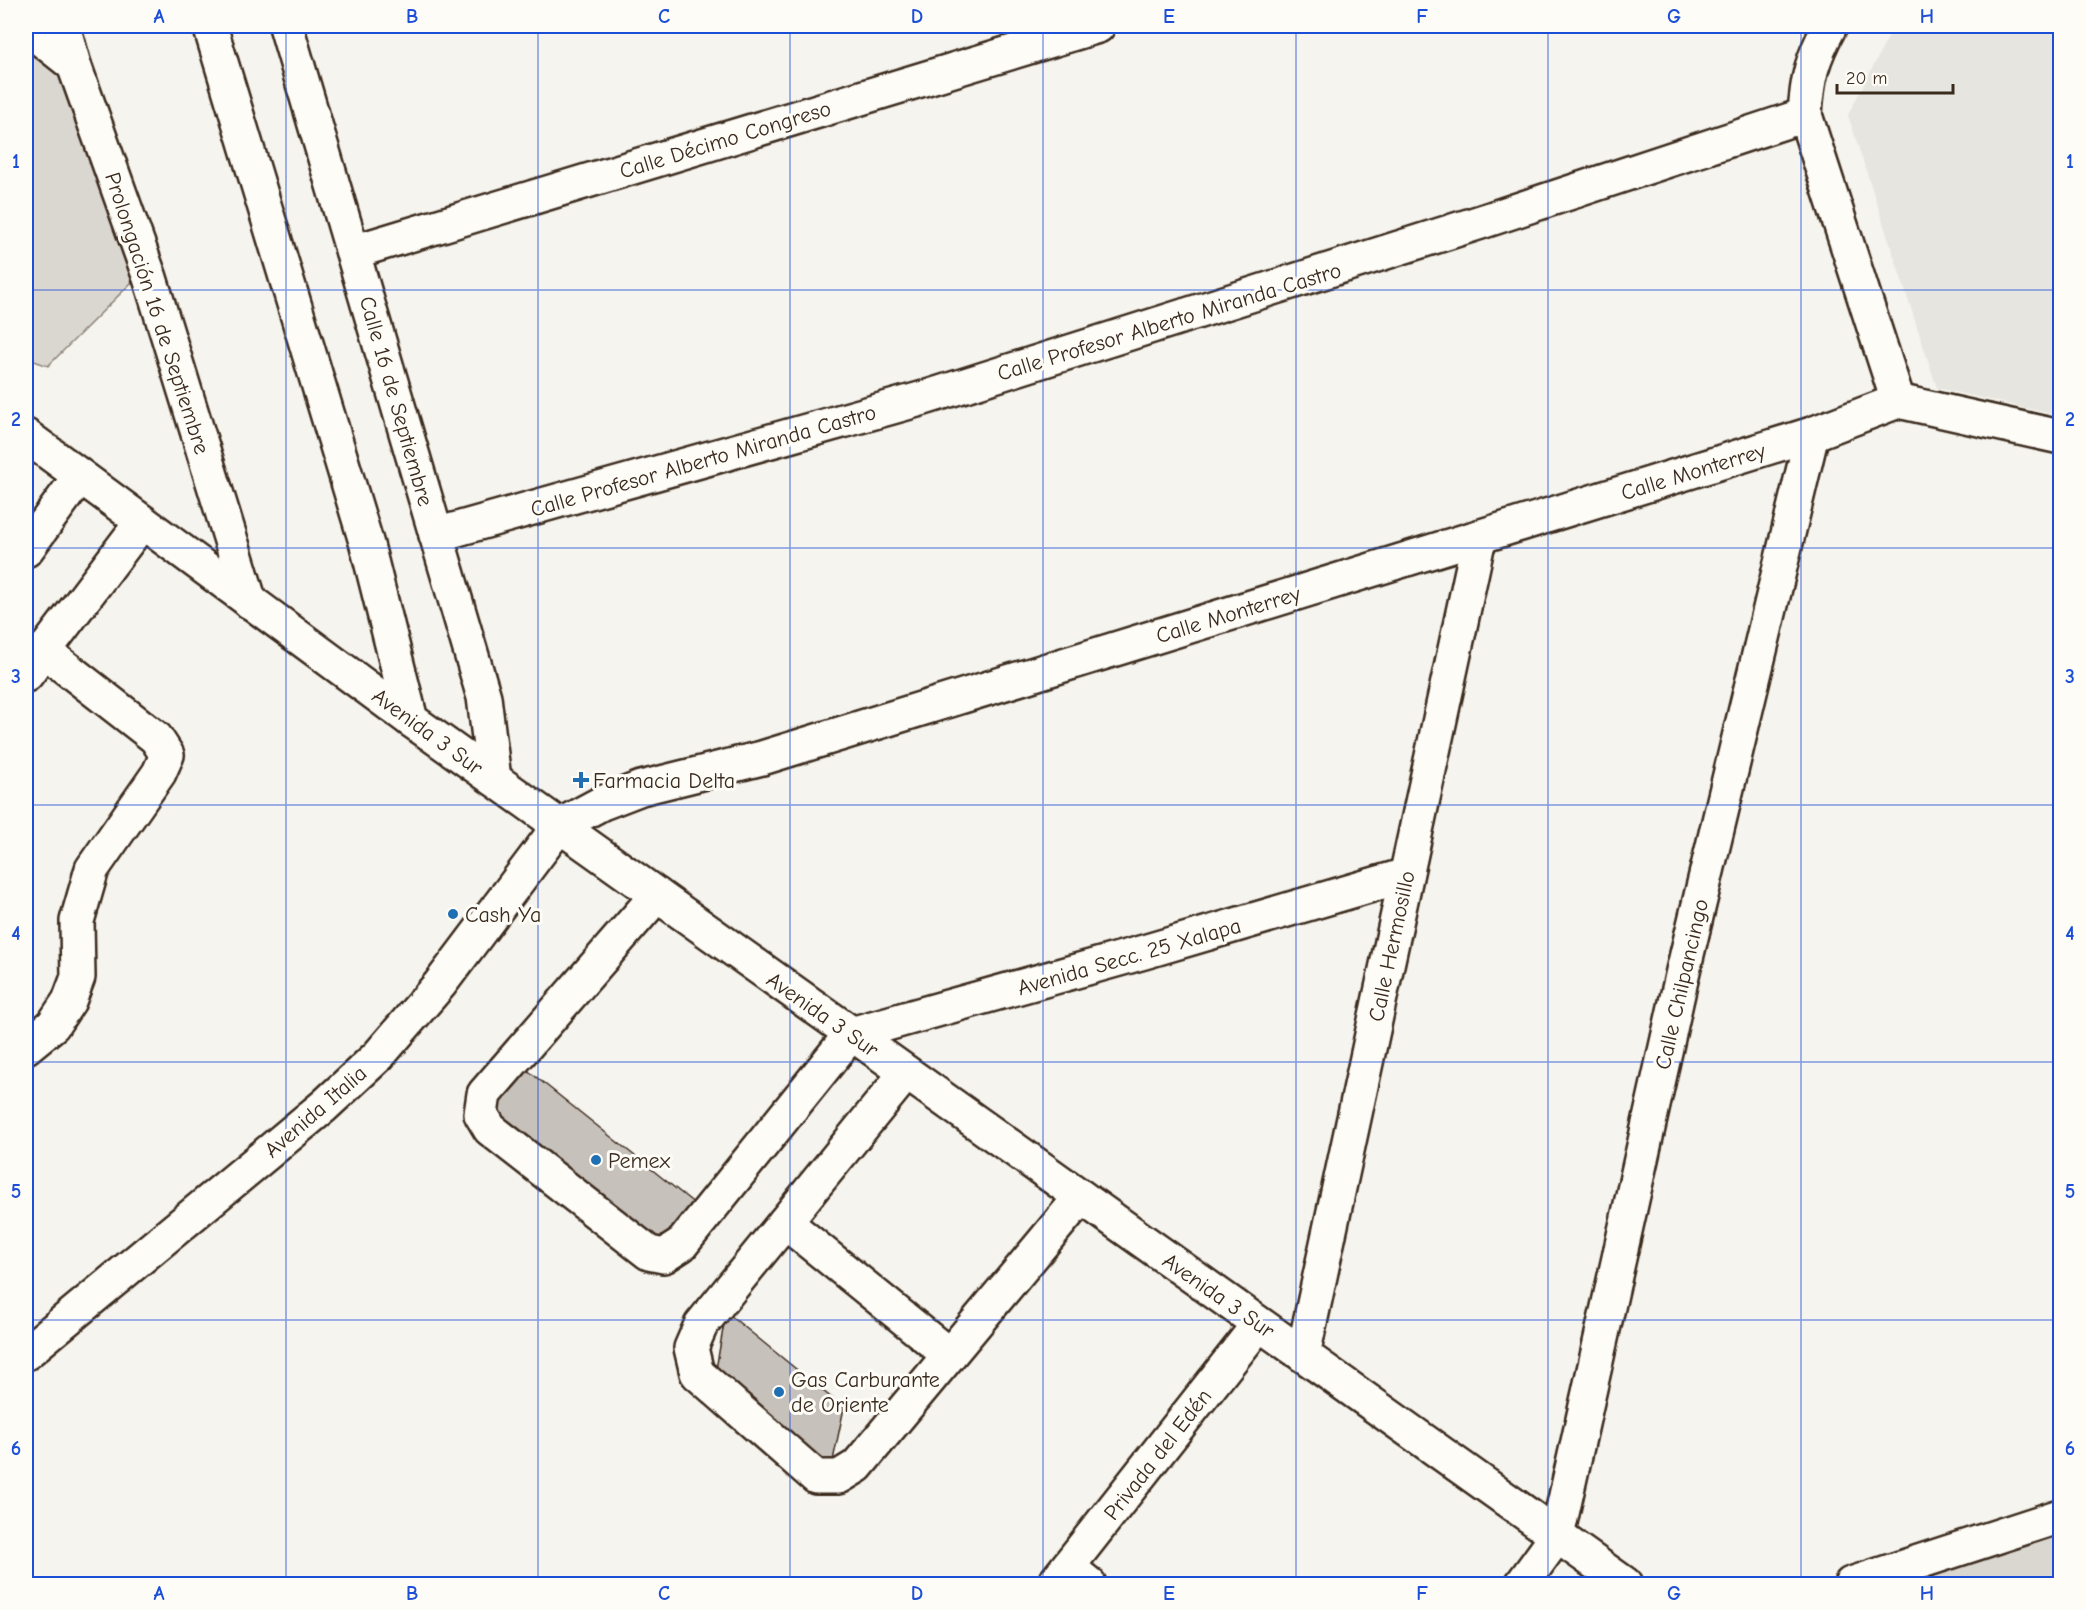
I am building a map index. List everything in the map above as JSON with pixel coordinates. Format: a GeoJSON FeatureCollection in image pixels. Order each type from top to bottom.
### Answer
{"type":"FeatureCollection","features":[{"type":"Feature","properties":{"kind":"street","name":"Prolongación 16 de Septiembre"},"geometry":{"type":"LineString","coordinates":[[63,26],[74,65],[150,278],[250,602]]}},
{"type":"Feature","properties":{"kind":"street"},"geometry":{"type":"LineString","coordinates":[[210,26],[367,545],[411,720]]}},
{"type":"Feature","properties":{"kind":"street","name":"Calle 16 de Septiembre"},"geometry":{"type":"LineString","coordinates":[[286,26],[484,697],[494,779]]}},
{"type":"Feature","properties":{"kind":"street","name":"Calle Décimo Congreso"},"geometry":{"type":"LineString","coordinates":[[353,252],[1098,26]]}},
{"type":"Feature","properties":{"kind":"street"},"geometry":{"type":"LineString","coordinates":[[1830,26],[1817,49],[1807,82],[1805,115],[1898,401],[2061,437]]}},
{"type":"Feature","properties":{"kind":"street"},"geometry":{"type":"LineString","coordinates":[[26,27],[74,65]]}},
{"type":"Feature","properties":{"kind":"street","name":"Calle Profesor Alberto Miranda Castro"},"geometry":{"type":"LineString","coordinates":[[436,535],[924,398],[1492,219],[1805,115]]}},
{"type":"Feature","properties":{"kind":"street","name":"Calle Monterrey"},"geometry":{"type":"LineString","coordinates":[[559,826],[602,803],[642,788],[762,758],[1479,538],[1812,434],[1898,401]]}},
{"type":"Feature","properties":{"kind":"street","name":"Calle Chilpancingo"},"geometry":{"type":"LineString","coordinates":[[1557,1536],[1683,971],[1812,434]]}},
{"type":"Feature","properties":{"kind":"street","name":"Avenida 3 Sur"},"geometry":{"type":"LineString","coordinates":[[26,436],[411,720],[1625,1584]]}},
{"type":"Feature","properties":{"kind":"street"},"geometry":{"type":"LineString","coordinates":[[26,550],[80,476]]}},
{"type":"Feature","properties":{"kind":"street"},"geometry":{"type":"LineString","coordinates":[[26,1047],[53,1025],[69,1001],[78,977],[77,921],[92,869],[159,774],[167,755],[156,738],[34,663],[142,522]]}},
{"type":"Feature","properties":{"kind":"street","name":"Calle Hermosillo"},"geometry":{"type":"LineString","coordinates":[[1303,1355],[1479,538]]}},
{"type":"Feature","properties":{"kind":"street","name":"Avenida Italia"},"geometry":{"type":"LineString","coordinates":[[26,1353],[324,1106],[378,1056],[440,984],[559,826]]}},
{"type":"Feature","properties":{"kind":"street","name":"Avenida Secc. 25 Xalapa"},"geometry":{"type":"LineString","coordinates":[[851,1034],[1144,952],[1406,875]]}},
{"type":"Feature","properties":{"kind":"street"},"geometry":{"type":"LineString","coordinates":[[657,895],[484,1094],[481,1114],[490,1129],[649,1253],[664,1256],[681,1245],[851,1034]]}},
{"type":"Feature","properties":{"kind":"street"},"geometry":{"type":"LineString","coordinates":[[906,1073],[701,1325],[691,1348],[697,1373],[816,1477],[839,1477],[857,1466],[1081,1197]]}},
{"type":"Feature","properties":{"kind":"street"},"geometry":{"type":"LineString","coordinates":[[785,1222],[949,1355]]}},
{"type":"Feature","properties":{"kind":"street","name":"Privada del Edén"},"geometry":{"type":"LineString","coordinates":[[1070,1579],[1259,1324]]}},
{"type":"Feature","properties":{"kind":"street"},"geometry":{"type":"LineString","coordinates":[[1851,1584],[2061,1516]]}},
{"type":"Feature","properties":{"kind":"street"},"geometry":{"type":"LineString","coordinates":[[1522,1584],[1557,1536]]}},
{"type":"Feature","properties":{"kind":"shaded area"},"geometry":{"type":"Polygon","coordinates":[[[26,26],[66,26],[144,270],[48,366],[26,358],[26,26]]]}},
{"type":"Feature","properties":{"kind":"shaded area"},"geometry":{"type":"Polygon","coordinates":[[[1894,26],[2060,26],[2060,416],[1937,388],[1848,115],[1894,26]]]}},
{"type":"Feature","properties":{"kind":"shaded area"},"geometry":{"type":"Polygon","coordinates":[[[2060,1532],[2060,1584],[1898,1584],[2060,1532]]]}},
{"type":"Feature","properties":{"kind":"building","name":"Pemex"},"geometry":{"type":"Polygon","coordinates":[[[526,1069],[700,1208],[666,1250],[493,1111],[526,1069]]]}},
{"type":"Feature","properties":{"kind":"building","name":"Gas Carburante de Oriente"},"geometry":{"type":"Polygon","coordinates":[[[726,1312],[844,1408],[831,1470],[715,1375],[726,1312]]]}},
{"type":"Feature","properties":{"kind":"place","name":"Farmacia Delta"},"geometry":{"type":"Point","coordinates":[581,780]}},
{"type":"Feature","properties":{"kind":"place","name":"Cash Ya"},"geometry":{"type":"Point","coordinates":[453,914]}},
{"type":"Feature","properties":{"kind":"place","name":"Pemex"},"geometry":{"type":"Point","coordinates":[596,1160]}},
{"type":"Feature","properties":{"kind":"place","name":"Gas Carburante de Oriente"},"geometry":{"type":"Point","coordinates":[779,1392]}}]}
